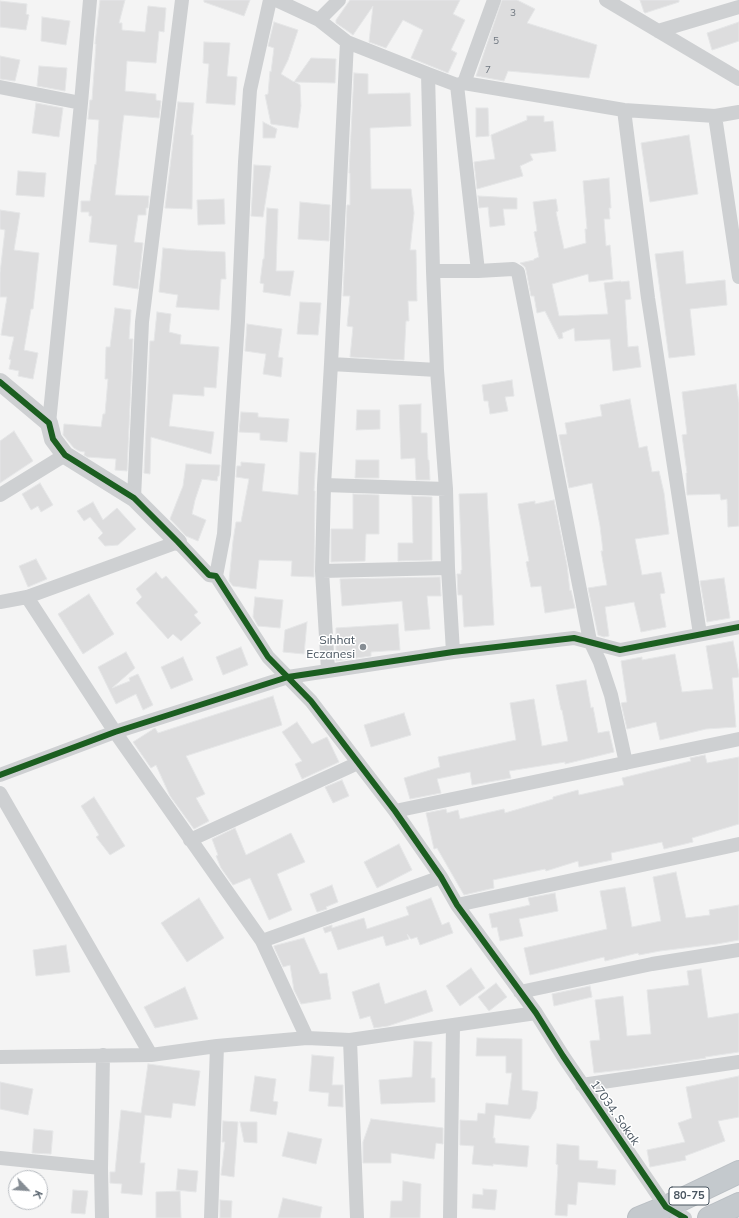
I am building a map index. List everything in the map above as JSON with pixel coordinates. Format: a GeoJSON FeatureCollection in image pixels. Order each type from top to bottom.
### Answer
{"type":"FeatureCollection","features":[{"type":"Feature","properties":{"kind":"highway","name":"80-75"},"geometry":{"type":"LineString","coordinates":[[639,1218],[675,1213],[739,1172]]}},
{"type":"Feature","properties":{"kind":"highway","name":"80-75"},"geometry":{"type":"LineString","coordinates":[[709,1218],[739,1204]]}},
{"type":"Feature","properties":{"kind":"street"},"geometry":{"type":"LineString","coordinates":[[90,0],[49,423],[53,439],[65,455],[134,498],[209,575],[216,576],[224,534],[238,321],[245,162],[250,90],[278,1],[318,20],[347,42],[428,74],[461,84],[624,110],[715,116],[739,112]]}},
{"type":"Feature","properties":{"kind":"street"},"geometry":{"type":"LineString","coordinates":[[134,498],[142,322],[182,0]]}},
{"type":"Feature","properties":{"kind":"street"},"geometry":{"type":"LineString","coordinates":[[318,20],[339,0]]}},
{"type":"Feature","properties":{"kind":"street"},"geometry":{"type":"LineString","coordinates":[[478,271],[461,84],[494,0]]}},
{"type":"Feature","properties":{"kind":"street"},"geometry":{"type":"LineString","coordinates":[[606,0],[739,80]]}},
{"type":"Feature","properties":{"kind":"street"},"geometry":{"type":"LineString","coordinates":[[658,31],[739,7]]}},
{"type":"Feature","properties":{"kind":"street"},"geometry":{"type":"LineString","coordinates":[[328,670],[322,571],[324,485],[347,42]]}},
{"type":"Feature","properties":{"kind":"street"},"geometry":{"type":"LineString","coordinates":[[428,74],[432,271],[437,370],[446,489],[448,568],[453,652]]}},
{"type":"Feature","properties":{"kind":"street"},"geometry":{"type":"LineString","coordinates":[[0,87],[81,102]]}},
{"type":"Feature","properties":{"kind":"street"},"geometry":{"type":"LineString","coordinates":[[624,110],[648,298],[700,634]]}},
{"type":"Feature","properties":{"kind":"street"},"geometry":{"type":"LineString","coordinates":[[715,116],[739,277]]}},
{"type":"Feature","properties":{"kind":"street"},"geometry":{"type":"LineString","coordinates":[[432,271],[513,269],[518,272],[590,641],[600,662],[611,695],[626,763]]}},
{"type":"Feature","properties":{"kind":"street"},"geometry":{"type":"LineString","coordinates":[[331,364],[437,370]]}},
{"type":"Feature","properties":{"kind":"street"},"geometry":{"type":"LineString","coordinates":[[1,385],[49,423]]}},
{"type":"Feature","properties":{"kind":"street"},"geometry":{"type":"LineString","coordinates":[[0,495],[65,455]]}},
{"type":"Feature","properties":{"kind":"street"},"geometry":{"type":"LineString","coordinates":[[324,485],[446,489]]}},
{"type":"Feature","properties":{"kind":"street"},"geometry":{"type":"LineString","coordinates":[[0,602],[27,597],[178,542]]}},
{"type":"Feature","properties":{"kind":"street"},"geometry":{"type":"LineString","coordinates":[[322,571],[448,568]]}},
{"type":"Feature","properties":{"kind":"street","name":"17034. Sokak"},"geometry":{"type":"LineString","coordinates":[[216,576],[268,657],[311,701],[395,811],[441,876],[457,905],[536,1013],[582,1085],[675,1213]]}},
{"type":"Feature","properties":{"kind":"street"},"geometry":{"type":"LineString","coordinates":[[27,597],[115,732],[262,941],[307,1038]]}},
{"type":"Feature","properties":{"kind":"street"},"geometry":{"type":"LineString","coordinates":[[0,775],[115,732],[288,677],[453,652],[574,638],[620,650],[739,627]]}},
{"type":"Feature","properties":{"kind":"street"},"geometry":{"type":"LineString","coordinates":[[395,811],[739,739]]}},
{"type":"Feature","properties":{"kind":"street"},"geometry":{"type":"LineString","coordinates":[[190,840],[358,763]]}},
{"type":"Feature","properties":{"kind":"street"},"geometry":{"type":"LineString","coordinates":[[0,793],[151,1055]]}},
{"type":"Feature","properties":{"kind":"street"},"geometry":{"type":"LineString","coordinates":[[457,905],[739,844]]}},
{"type":"Feature","properties":{"kind":"street"},"geometry":{"type":"LineString","coordinates":[[262,941],[441,876]]}},
{"type":"Feature","properties":{"kind":"street"},"geometry":{"type":"LineString","coordinates":[[520,992],[652,964],[739,950]]}},
{"type":"Feature","properties":{"kind":"street"},"geometry":{"type":"LineString","coordinates":[[0,1057],[151,1055],[217,1046],[307,1038],[350,1040],[536,1013]]}},
{"type":"Feature","properties":{"kind":"street"},"geometry":{"type":"LineString","coordinates":[[450,1218],[453,1025]]}},
{"type":"Feature","properties":{"kind":"street"},"geometry":{"type":"LineString","coordinates":[[350,1040],[357,1218]]}},
{"type":"Feature","properties":{"kind":"street"},"geometry":{"type":"LineString","coordinates":[[211,1218],[217,1046]]}},
{"type":"Feature","properties":{"kind":"street"},"geometry":{"type":"LineString","coordinates":[[102,1218],[101,1168],[103,1055]]}},
{"type":"Feature","properties":{"kind":"street"},"geometry":{"type":"LineString","coordinates":[[582,1085],[739,1062]]}},
{"type":"Feature","properties":{"kind":"street"},"geometry":{"type":"LineString","coordinates":[[0,1158],[101,1168]]}},
{"type":"Feature","properties":{"kind":"building"},"geometry":{"type":"Polygon","coordinates":[[[100,0],[125,0],[119,23],[122,23],[122,30],[145,32],[148,6],[166,8],[164,32],[159,31],[156,63],[127,61],[125,91],[156,94],[156,100],[161,101],[159,118],[124,115],[123,122],[115,195],[149,196],[146,215],[138,215],[134,242],[143,243],[138,289],[113,285],[117,245],[89,242],[92,216],[89,216],[89,212],[81,212],[81,201],[90,201],[95,164],[96,165],[99,120],[88,119],[90,100],[92,100],[95,44],[100,0]]]}},
{"type":"Feature","properties":{"kind":"building"},"geometry":{"type":"Polygon","coordinates":[[[204,0],[250,0],[244,16],[204,2],[204,0]]]}},
{"type":"Feature","properties":{"kind":"building"},"geometry":{"type":"Polygon","coordinates":[[[350,0],[460,0],[453,14],[465,20],[451,50],[457,53],[448,73],[411,58],[423,30],[403,20],[386,48],[369,42],[373,6],[353,35],[336,23],[336,20],[350,0]]]}},
{"type":"Feature","properties":{"kind":"building"},"geometry":{"type":"Polygon","coordinates":[[[502,0],[517,0],[535,9],[527,23],[597,45],[589,78],[508,71],[504,81],[476,76],[502,0]]]}},
{"type":"Feature","properties":{"kind":"building"},"geometry":{"type":"Polygon","coordinates":[[[640,0],[679,0],[679,2],[645,13],[640,0]]]}},
{"type":"Feature","properties":{"kind":"building"},"geometry":{"type":"Polygon","coordinates":[[[0,1],[27,4],[26,14],[29,15],[26,30],[0,27],[0,1]]]}},
{"type":"Feature","properties":{"kind":"building"},"geometry":{"type":"Polygon","coordinates":[[[42,17],[70,21],[66,45],[41,41],[42,17]]]}},
{"type":"Feature","properties":{"kind":"building"},"geometry":{"type":"Polygon","coordinates":[[[274,22],[298,30],[288,60],[281,74],[294,82],[311,58],[336,59],[335,83],[295,82],[300,85],[301,106],[298,128],[271,124],[265,95],[268,94],[274,48],[268,46],[274,22]]]}},
{"type":"Feature","properties":{"kind":"building"},"geometry":{"type":"Polygon","coordinates":[[[739,22],[739,41],[712,50],[707,33],[739,22]]]}},
{"type":"Feature","properties":{"kind":"building"},"geometry":{"type":"Polygon","coordinates":[[[204,42],[230,43],[227,76],[237,77],[235,105],[206,103],[209,64],[203,63],[204,42]]]}},
{"type":"Feature","properties":{"kind":"building"},"geometry":{"type":"Polygon","coordinates":[[[0,56],[20,60],[15,81],[0,79],[0,56]]]}},
{"type":"Feature","properties":{"kind":"building"},"geometry":{"type":"Polygon","coordinates":[[[39,66],[67,68],[65,91],[37,86],[39,66]]]}},
{"type":"Feature","properties":{"kind":"building"},"geometry":{"type":"Polygon","coordinates":[[[354,73],[368,74],[368,94],[410,93],[411,126],[370,128],[371,189],[411,189],[414,213],[410,250],[416,250],[417,301],[408,301],[409,321],[406,321],[404,360],[350,357],[353,327],[347,326],[350,296],[343,296],[347,205],[350,205],[349,173],[354,73]]]}},
{"type":"Feature","properties":{"kind":"building"},"geometry":{"type":"Polygon","coordinates":[[[178,102],[194,103],[191,135],[193,135],[192,209],[165,208],[178,102]]]}},
{"type":"Feature","properties":{"kind":"building"},"geometry":{"type":"Polygon","coordinates":[[[36,103],[63,108],[59,137],[32,133],[36,103]]]}},
{"type":"Feature","properties":{"kind":"building"},"geometry":{"type":"Polygon","coordinates":[[[476,108],[488,108],[489,136],[476,137],[476,108]]]}},
{"type":"Feature","properties":{"kind":"building"},"geometry":{"type":"Polygon","coordinates":[[[527,116],[544,116],[544,122],[553,121],[556,151],[530,154],[533,160],[520,166],[523,176],[477,189],[474,162],[495,159],[491,135],[527,120],[527,116]]]}},
{"type":"Feature","properties":{"kind":"building"},"geometry":{"type":"Polygon","coordinates":[[[263,122],[277,129],[275,138],[263,138],[263,122]]]}},
{"type":"Feature","properties":{"kind":"building"},"geometry":{"type":"Polygon","coordinates":[[[689,135],[698,194],[650,202],[641,143],[689,135]]]}},
{"type":"Feature","properties":{"kind":"building"},"geometry":{"type":"Polygon","coordinates":[[[254,165],[271,166],[263,217],[251,216],[254,165]]]}},
{"type":"Feature","properties":{"kind":"building"},"geometry":{"type":"Polygon","coordinates":[[[18,171],[46,173],[44,197],[16,195],[18,171]]]}},
{"type":"Feature","properties":{"kind":"building"},"geometry":{"type":"Polygon","coordinates":[[[609,178],[611,208],[609,208],[610,219],[604,219],[606,246],[610,245],[613,279],[589,282],[588,274],[552,284],[559,316],[608,314],[604,283],[629,281],[631,299],[625,300],[628,347],[638,346],[641,367],[613,371],[610,339],[575,341],[574,328],[562,333],[563,338],[559,339],[545,311],[537,313],[534,296],[531,296],[525,267],[520,263],[534,260],[539,257],[534,232],[537,231],[533,202],[556,199],[558,211],[556,212],[564,249],[586,243],[585,229],[587,229],[583,181],[609,178]]]}},
{"type":"Feature","properties":{"kind":"building"},"geometry":{"type":"Polygon","coordinates":[[[478,196],[517,198],[517,209],[503,209],[505,225],[490,227],[488,207],[479,208],[478,196]]]}},
{"type":"Feature","properties":{"kind":"building"},"geometry":{"type":"Polygon","coordinates":[[[224,199],[225,224],[198,225],[197,200],[224,199]]]}},
{"type":"Feature","properties":{"kind":"building"},"geometry":{"type":"Polygon","coordinates":[[[300,202],[330,205],[329,241],[298,239],[300,202]]]}},
{"type":"Feature","properties":{"kind":"building"},"geometry":{"type":"Polygon","coordinates":[[[267,208],[278,209],[276,271],[294,271],[290,296],[263,292],[264,284],[260,283],[264,259],[267,208]]]}},
{"type":"Feature","properties":{"kind":"building"},"geometry":{"type":"Polygon","coordinates":[[[0,210],[20,213],[14,250],[39,253],[33,309],[31,309],[24,350],[38,353],[33,379],[18,376],[19,371],[9,369],[11,360],[9,359],[14,337],[1,335],[7,297],[0,297],[0,273],[5,230],[0,229],[0,210]]]}},
{"type":"Feature","properties":{"kind":"building"},"geometry":{"type":"Polygon","coordinates":[[[163,248],[225,252],[226,279],[221,279],[219,310],[176,307],[178,295],[159,292],[163,248]]]}},
{"type":"Feature","properties":{"kind":"building"},"geometry":{"type":"Polygon","coordinates":[[[683,251],[686,284],[725,280],[727,305],[690,309],[695,355],[669,358],[655,254],[683,251]]]}},
{"type":"Feature","properties":{"kind":"building"},"geometry":{"type":"Polygon","coordinates":[[[300,302],[321,303],[318,335],[297,334],[300,302]]]}},
{"type":"Feature","properties":{"kind":"building"},"geometry":{"type":"Polygon","coordinates":[[[115,308],[131,310],[129,339],[133,339],[127,471],[115,470],[116,459],[87,457],[84,455],[85,452],[74,448],[63,435],[64,424],[101,427],[103,414],[105,414],[108,379],[105,379],[106,347],[110,347],[115,308]]]}},
{"type":"Feature","properties":{"kind":"building"},"geometry":{"type":"Polygon","coordinates":[[[157,312],[171,314],[169,332],[181,335],[180,344],[219,347],[216,388],[204,387],[204,396],[173,394],[169,426],[214,432],[211,454],[151,437],[150,474],[144,473],[150,341],[154,341],[157,312]]]}},
{"type":"Feature","properties":{"kind":"building"},"geometry":{"type":"Polygon","coordinates":[[[247,324],[282,329],[278,357],[283,358],[281,377],[263,374],[266,354],[245,351],[247,324]]]}},
{"type":"Feature","properties":{"kind":"building"},"geometry":{"type":"Polygon","coordinates":[[[512,380],[514,396],[505,397],[508,411],[490,414],[488,401],[484,401],[482,385],[512,380]]]}},
{"type":"Feature","properties":{"kind":"building"},"geometry":{"type":"Polygon","coordinates":[[[736,384],[739,403],[739,526],[728,527],[727,499],[721,500],[720,494],[687,495],[687,473],[682,435],[687,434],[682,392],[736,384]]]}},
{"type":"Feature","properties":{"kind":"building"},"geometry":{"type":"Polygon","coordinates":[[[630,399],[639,448],[647,446],[652,472],[659,471],[664,493],[669,534],[635,539],[642,575],[661,572],[665,593],[660,594],[666,627],[641,632],[634,602],[605,607],[609,636],[604,637],[598,635],[588,588],[607,585],[601,551],[603,551],[600,526],[592,483],[569,488],[559,435],[567,434],[565,423],[602,416],[600,405],[630,399]]]}},
{"type":"Feature","properties":{"kind":"building"},"geometry":{"type":"Polygon","coordinates":[[[421,404],[421,433],[427,433],[430,480],[416,480],[415,458],[401,459],[399,405],[421,404]]]}},
{"type":"Feature","properties":{"kind":"building"},"geometry":{"type":"Polygon","coordinates":[[[357,410],[380,410],[380,429],[356,430],[357,410]]]}},
{"type":"Feature","properties":{"kind":"building"},"geometry":{"type":"Polygon","coordinates":[[[241,412],[258,413],[258,417],[289,419],[287,442],[260,440],[260,433],[239,432],[241,412]]]}},
{"type":"Feature","properties":{"kind":"building"},"geometry":{"type":"Polygon","coordinates":[[[14,431],[33,461],[0,483],[0,441],[14,431]]]}},
{"type":"Feature","properties":{"kind":"building"},"geometry":{"type":"Polygon","coordinates":[[[300,452],[316,453],[314,491],[314,577],[291,576],[292,561],[259,560],[256,589],[233,586],[229,581],[233,541],[236,522],[241,522],[249,479],[236,477],[237,466],[241,466],[241,462],[265,464],[262,491],[298,495],[300,452]]]}},
{"type":"Feature","properties":{"kind":"building"},"geometry":{"type":"Polygon","coordinates":[[[356,460],[379,460],[379,478],[355,478],[356,460]]]}},
{"type":"Feature","properties":{"kind":"building"},"geometry":{"type":"Polygon","coordinates":[[[186,464],[220,465],[217,481],[202,479],[195,500],[192,514],[206,520],[198,541],[186,536],[170,519],[183,486],[186,464]]]}},
{"type":"Feature","properties":{"kind":"building"},"geometry":{"type":"Polygon","coordinates":[[[40,483],[53,505],[41,512],[38,506],[31,510],[22,494],[40,483]]]}},
{"type":"Feature","properties":{"kind":"building"},"geometry":{"type":"Polygon","coordinates":[[[487,493],[494,625],[464,627],[462,595],[458,595],[457,574],[461,574],[462,570],[459,494],[487,493]]]}},
{"type":"Feature","properties":{"kind":"building"},"geometry":{"type":"Polygon","coordinates":[[[353,494],[379,495],[379,534],[366,534],[365,561],[331,562],[331,529],[353,529],[353,494]]]}},
{"type":"Feature","properties":{"kind":"building"},"geometry":{"type":"Polygon","coordinates":[[[412,496],[432,497],[432,560],[398,561],[398,543],[413,543],[412,496]]]}},
{"type":"Feature","properties":{"kind":"building"},"geometry":{"type":"Polygon","coordinates":[[[554,500],[567,565],[570,591],[571,590],[575,608],[545,613],[541,586],[531,587],[526,562],[529,561],[518,504],[535,501],[535,504],[554,500]]]}},
{"type":"Feature","properties":{"kind":"building"},"geometry":{"type":"Polygon","coordinates":[[[93,502],[103,520],[117,508],[136,529],[118,545],[105,546],[98,538],[103,533],[90,517],[84,521],[77,511],[93,502]]]}},
{"type":"Feature","properties":{"kind":"building"},"geometry":{"type":"Polygon","coordinates":[[[36,559],[47,579],[28,587],[19,566],[36,559]]]}},
{"type":"Feature","properties":{"kind":"building"},"geometry":{"type":"Polygon","coordinates":[[[156,572],[162,579],[166,576],[198,612],[194,615],[201,623],[181,641],[173,634],[168,639],[136,603],[142,597],[136,589],[156,572]]]}},
{"type":"Feature","properties":{"kind":"building"},"geometry":{"type":"Polygon","coordinates":[[[440,577],[441,596],[427,596],[430,629],[405,631],[402,601],[342,606],[340,579],[440,577]]]}},
{"type":"Feature","properties":{"kind":"building"},"geometry":{"type":"Polygon","coordinates":[[[724,578],[730,618],[707,622],[700,581],[724,578]]]}},
{"type":"Feature","properties":{"kind":"building"},"geometry":{"type":"Polygon","coordinates":[[[89,594],[114,634],[83,654],[58,614],[89,594]]]}},
{"type":"Feature","properties":{"kind":"building"},"geometry":{"type":"Polygon","coordinates":[[[255,597],[283,600],[280,628],[258,626],[253,617],[255,597]]]}},
{"type":"Feature","properties":{"kind":"building"},"geometry":{"type":"Polygon","coordinates":[[[307,622],[304,654],[283,652],[285,630],[307,622]]]}},
{"type":"Feature","properties":{"kind":"building"},"geometry":{"type":"Polygon","coordinates":[[[398,624],[400,650],[371,652],[371,656],[336,661],[336,628],[398,624]]]}},
{"type":"Feature","properties":{"kind":"building"},"geometry":{"type":"Polygon","coordinates":[[[733,641],[739,674],[739,677],[732,678],[736,727],[706,729],[660,740],[656,722],[627,729],[621,703],[627,702],[621,661],[642,657],[642,660],[675,654],[682,692],[713,689],[706,646],[733,641]]]}},
{"type":"Feature","properties":{"kind":"building"},"geometry":{"type":"Polygon","coordinates":[[[241,647],[248,665],[223,675],[216,657],[241,647]]]}},
{"type":"Feature","properties":{"kind":"building"},"geometry":{"type":"Polygon","coordinates":[[[126,652],[135,668],[112,688],[130,681],[129,678],[138,674],[153,705],[143,710],[136,694],[116,704],[98,667],[126,652]]]}},
{"type":"Feature","properties":{"kind":"building"},"geometry":{"type":"Polygon","coordinates":[[[183,657],[193,680],[171,689],[161,667],[183,657]]]}},
{"type":"Feature","properties":{"kind":"building"},"geometry":{"type":"Polygon","coordinates":[[[586,680],[591,708],[593,707],[598,733],[609,731],[614,752],[565,764],[565,762],[509,771],[511,778],[472,785],[470,772],[437,779],[441,793],[410,799],[404,778],[440,767],[438,757],[516,740],[510,703],[534,699],[542,746],[568,741],[556,685],[586,680]]]}},
{"type":"Feature","properties":{"kind":"building"},"geometry":{"type":"Polygon","coordinates":[[[273,696],[282,725],[186,756],[205,794],[196,798],[209,821],[194,829],[170,796],[156,765],[151,768],[133,742],[155,728],[158,733],[273,696]]]}},
{"type":"Feature","properties":{"kind":"building"},"geometry":{"type":"Polygon","coordinates":[[[404,713],[411,735],[371,747],[364,725],[404,713]]]}},
{"type":"Feature","properties":{"kind":"building"},"geometry":{"type":"Polygon","coordinates":[[[297,722],[312,744],[327,737],[339,762],[302,779],[295,764],[302,761],[282,732],[297,722]]]}},
{"type":"Feature","properties":{"kind":"building"},"geometry":{"type":"Polygon","coordinates":[[[705,755],[707,763],[739,757],[739,824],[692,838],[693,842],[664,849],[662,842],[611,853],[612,860],[579,867],[578,861],[546,871],[545,869],[493,880],[494,888],[464,895],[437,848],[434,849],[426,813],[446,809],[447,813],[458,810],[460,819],[504,809],[505,813],[578,790],[579,795],[624,785],[622,778],[691,761],[690,758],[705,755]]]}},
{"type":"Feature","properties":{"kind":"building"},"geometry":{"type":"Polygon","coordinates":[[[342,780],[349,796],[333,803],[325,787],[342,780]]]}},
{"type":"Feature","properties":{"kind":"building"},"geometry":{"type":"Polygon","coordinates":[[[94,797],[125,846],[110,855],[96,837],[99,835],[81,806],[94,797]]]}},
{"type":"Feature","properties":{"kind":"building"},"geometry":{"type":"Polygon","coordinates":[[[235,828],[246,855],[291,833],[305,862],[277,874],[292,910],[269,920],[250,878],[233,885],[221,868],[216,856],[218,855],[212,839],[235,828]]]}},
{"type":"Feature","properties":{"kind":"building"},"geometry":{"type":"Polygon","coordinates":[[[399,844],[412,870],[377,888],[364,862],[399,844]]]}},
{"type":"Feature","properties":{"kind":"building"},"geometry":{"type":"Polygon","coordinates":[[[676,872],[686,918],[710,915],[709,910],[739,905],[739,940],[639,955],[638,953],[605,961],[604,957],[530,975],[524,948],[607,929],[600,891],[625,887],[632,927],[661,921],[653,877],[676,872]]]}},
{"type":"Feature","properties":{"kind":"building"},"geometry":{"type":"Polygon","coordinates":[[[332,885],[338,902],[326,907],[327,909],[317,912],[310,894],[332,885]]]}},
{"type":"Feature","properties":{"kind":"building"},"geometry":{"type":"Polygon","coordinates":[[[555,893],[558,911],[519,919],[523,936],[500,941],[497,927],[492,928],[489,914],[530,905],[528,898],[555,893]]]}},
{"type":"Feature","properties":{"kind":"building"},"geometry":{"type":"Polygon","coordinates":[[[199,898],[224,938],[187,962],[161,923],[199,898]]]}},
{"type":"Feature","properties":{"kind":"building"},"geometry":{"type":"Polygon","coordinates":[[[431,898],[442,925],[449,922],[453,933],[420,945],[417,937],[411,939],[407,934],[409,939],[386,946],[383,936],[338,950],[331,931],[325,933],[323,928],[332,925],[332,928],[364,918],[367,929],[409,915],[406,907],[431,898]]]}},
{"type":"Feature","properties":{"kind":"building"},"geometry":{"type":"Polygon","coordinates":[[[304,938],[320,974],[327,973],[331,999],[301,1004],[294,990],[290,965],[283,967],[274,947],[304,938]]]}},
{"type":"Feature","properties":{"kind":"building"},"geometry":{"type":"Polygon","coordinates":[[[66,945],[70,972],[36,976],[33,950],[66,945]]]}},
{"type":"Feature","properties":{"kind":"building"},"geometry":{"type":"Polygon","coordinates":[[[471,968],[485,988],[460,1006],[446,986],[471,968]]]}},
{"type":"Feature","properties":{"kind":"building"},"geometry":{"type":"Polygon","coordinates":[[[701,969],[708,1018],[739,1013],[739,1052],[631,1069],[594,1073],[590,1041],[600,1040],[595,1000],[623,996],[627,1036],[651,1034],[647,990],[689,985],[687,971],[701,969]]]}},
{"type":"Feature","properties":{"kind":"building"},"geometry":{"type":"Polygon","coordinates":[[[379,983],[385,1004],[426,990],[433,1011],[388,1026],[374,1028],[370,1016],[360,1019],[352,992],[379,983]]]}},
{"type":"Feature","properties":{"kind":"building"},"geometry":{"type":"Polygon","coordinates":[[[496,983],[507,997],[489,1011],[478,997],[496,983]]]}},
{"type":"Feature","properties":{"kind":"building"},"geometry":{"type":"Polygon","coordinates":[[[590,986],[592,997],[554,1006],[552,994],[590,986]]]}},
{"type":"Feature","properties":{"kind":"building"},"geometry":{"type":"Polygon","coordinates":[[[185,987],[198,1019],[155,1028],[144,1007],[185,987]]]}},
{"type":"Feature","properties":{"kind":"building"},"geometry":{"type":"Polygon","coordinates":[[[477,1038],[522,1039],[522,1090],[538,1092],[536,1109],[530,1119],[495,1115],[493,1138],[495,1138],[495,1143],[529,1146],[527,1167],[472,1164],[474,1146],[460,1145],[460,1120],[477,1121],[478,1113],[485,1114],[486,1103],[508,1105],[512,1073],[506,1073],[506,1056],[476,1056],[477,1038]]]}},
{"type":"Feature","properties":{"kind":"building"},"geometry":{"type":"Polygon","coordinates":[[[414,1041],[432,1042],[431,1078],[435,1078],[435,1102],[381,1104],[379,1080],[412,1077],[414,1041]]]}},
{"type":"Feature","properties":{"kind":"building"},"geometry":{"type":"Polygon","coordinates":[[[312,1055],[334,1057],[332,1085],[343,1085],[343,1107],[328,1106],[329,1093],[309,1091],[312,1055]]]}},
{"type":"Feature","properties":{"kind":"building"},"geometry":{"type":"Polygon","coordinates":[[[148,1064],[200,1071],[195,1106],[173,1103],[171,1118],[145,1115],[140,1163],[145,1163],[142,1195],[121,1193],[122,1184],[110,1183],[110,1172],[115,1172],[121,1110],[141,1113],[148,1064]]]}},
{"type":"Feature","properties":{"kind":"building"},"geometry":{"type":"Polygon","coordinates":[[[255,1076],[276,1079],[273,1101],[278,1102],[276,1115],[250,1111],[255,1076]]]}},
{"type":"Feature","properties":{"kind":"building"},"geometry":{"type":"Polygon","coordinates":[[[739,1076],[739,1117],[718,1121],[725,1141],[685,1156],[686,1160],[650,1167],[647,1150],[685,1142],[678,1123],[692,1118],[686,1087],[739,1076]]]}},
{"type":"Feature","properties":{"kind":"building"},"geometry":{"type":"Polygon","coordinates":[[[0,1082],[33,1089],[28,1115],[0,1109],[0,1082]]]}},
{"type":"Feature","properties":{"kind":"building"},"geometry":{"type":"Polygon","coordinates":[[[371,1119],[443,1128],[443,1144],[436,1143],[434,1159],[391,1153],[391,1163],[363,1163],[363,1142],[371,1119]]]}},
{"type":"Feature","properties":{"kind":"building"},"geometry":{"type":"Polygon","coordinates":[[[223,1121],[238,1122],[234,1177],[221,1175],[225,1142],[222,1142],[223,1121]]]}},
{"type":"Feature","properties":{"kind":"building"},"geometry":{"type":"Polygon","coordinates":[[[240,1122],[257,1122],[257,1143],[244,1142],[240,1122]]]}},
{"type":"Feature","properties":{"kind":"building"},"geometry":{"type":"Polygon","coordinates":[[[34,1129],[53,1131],[51,1154],[32,1153],[34,1129]]]}},
{"type":"Feature","properties":{"kind":"building"},"geometry":{"type":"Polygon","coordinates":[[[288,1132],[322,1139],[316,1164],[282,1156],[288,1132]]]}},
{"type":"Feature","properties":{"kind":"building"},"geometry":{"type":"Polygon","coordinates":[[[557,1144],[579,1146],[579,1160],[598,1161],[597,1168],[616,1170],[615,1185],[578,1182],[576,1205],[568,1204],[567,1216],[555,1215],[558,1165],[556,1164],[557,1144]]]}},
{"type":"Feature","properties":{"kind":"building"},"geometry":{"type":"Polygon","coordinates":[[[178,1169],[198,1171],[196,1192],[176,1190],[178,1169]]]}},
{"type":"Feature","properties":{"kind":"building"},"geometry":{"type":"Polygon","coordinates":[[[403,1181],[421,1184],[420,1218],[390,1218],[391,1201],[402,1201],[403,1181]]]}},
{"type":"Feature","properties":{"kind":"building"},"geometry":{"type":"Polygon","coordinates":[[[483,1189],[497,1190],[495,1210],[472,1208],[473,1194],[483,1195],[483,1189]]]}},
{"type":"Feature","properties":{"kind":"building"},"geometry":{"type":"Polygon","coordinates":[[[73,1190],[88,1191],[85,1214],[71,1213],[73,1190]]]}},
{"type":"Feature","properties":{"kind":"building"},"geometry":{"type":"Polygon","coordinates":[[[180,1191],[181,1218],[156,1218],[156,1192],[180,1191]]]}},
{"type":"Feature","properties":{"kind":"building"},"geometry":{"type":"Polygon","coordinates":[[[283,1198],[322,1207],[320,1218],[278,1218],[283,1198]]]}},
{"type":"Feature","properties":{"kind":"building"},"geometry":{"type":"Polygon","coordinates":[[[220,1200],[232,1201],[231,1218],[220,1218],[220,1200]]]}},
{"type":"Feature","properties":{"kind":"cycle path"},"geometry":{"type":"LineString","coordinates":[[0,382],[49,423],[53,439],[65,455],[134,498],[209,575],[216,576],[268,657],[311,701],[395,811],[441,877],[457,905],[536,1013],[563,1056],[666,1207],[685,1218]]}},
{"type":"Feature","properties":{"kind":"cycle path"},"geometry":{"type":"LineString","coordinates":[[0,775],[115,732],[288,677],[453,652],[574,638],[620,650],[739,627]]}},
{"type":"Feature","properties":{"kind":"place","name":"Sıhhat Eczanesi"},"geometry":{"type":"Point","coordinates":[363,647]}}]}
